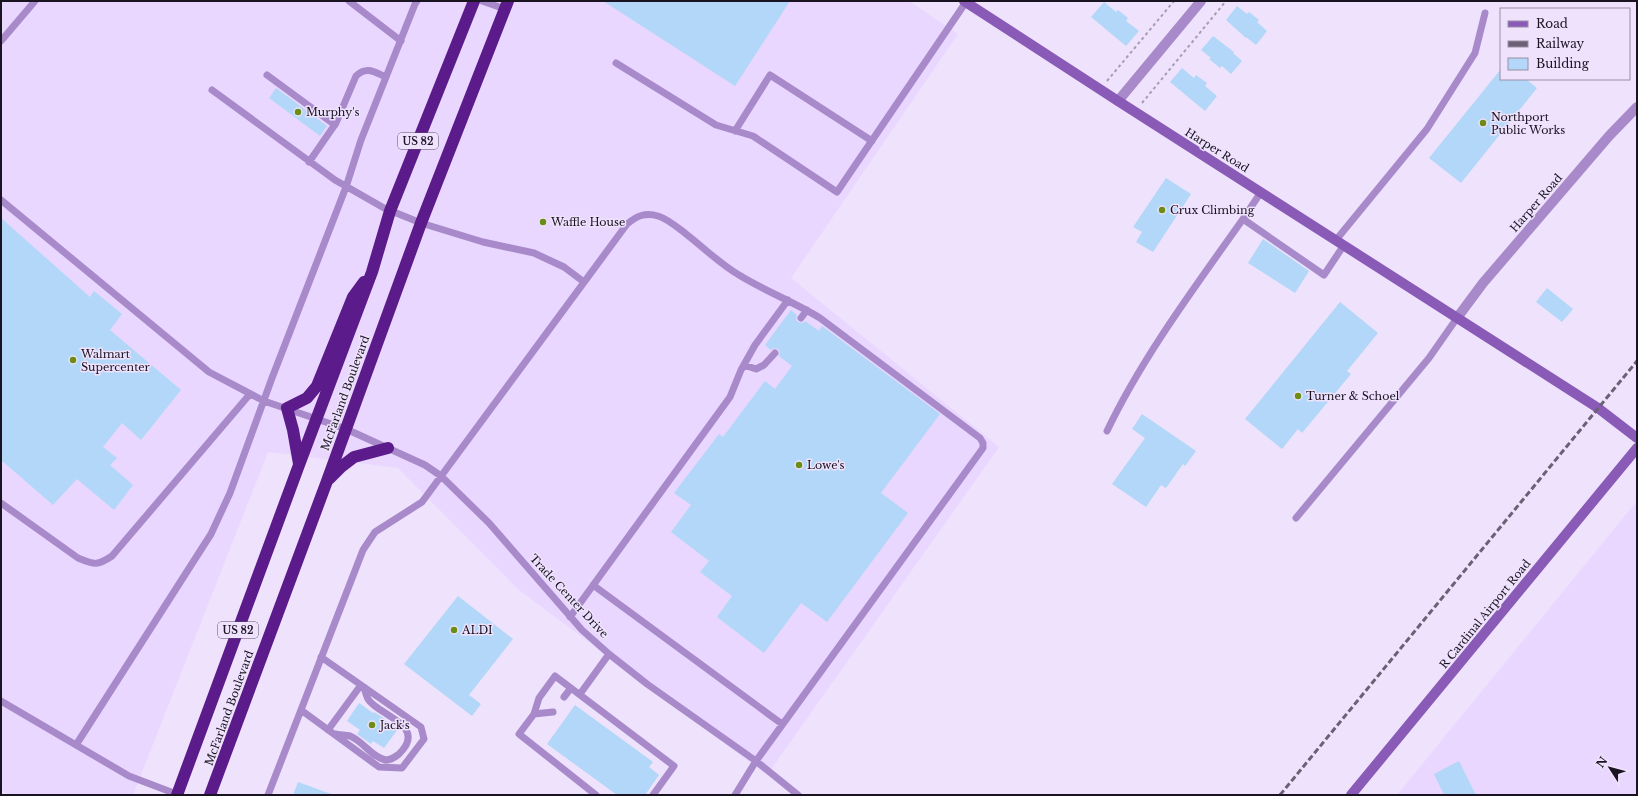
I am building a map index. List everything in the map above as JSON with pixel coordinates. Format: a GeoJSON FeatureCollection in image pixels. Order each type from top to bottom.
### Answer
{"type":"FeatureCollection","features":[{"type":"Feature","properties":{"kind":"highway","name":"McFarland Boulevard"},"geometry":{"type":"LineString","coordinates":[[178,795],[299,465],[372,272],[390,211],[474,1]]}},
{"type":"Feature","properties":{"kind":"highway","name":"McFarland Boulevard"},"geometry":{"type":"LineString","coordinates":[[210,795],[421,223],[507,5]]}},
{"type":"Feature","properties":{"kind":"highway"},"geometry":{"type":"LineString","coordinates":[[299,465],[293,430],[287,408],[307,398],[317,386],[353,297],[372,272]]}},
{"type":"Feature","properties":{"kind":"highway"},"geometry":{"type":"LineString","coordinates":[[327,481],[354,457],[388,448]]}},
{"type":"Feature","properties":{"kind":"street","name":"Harper Road"},"geometry":{"type":"LineString","coordinates":[[965,1],[1134,112],[1598,408],[1637,438]]}},
{"type":"Feature","properties":{"kind":"street"},"geometry":{"type":"LineString","coordinates":[[1118,101],[1201,1]]}},
{"type":"Feature","properties":{"kind":"street","name":"Harper Road"},"geometry":{"type":"LineString","coordinates":[[1457,318],[1483,283],[1609,136],[1637,107]]}},
{"type":"Feature","properties":{"kind":"street","name":"R Cardinal Airport Road"},"geometry":{"type":"LineString","coordinates":[[1351,795],[1637,448]]}},
{"type":"Feature","properties":{"kind":"lane"},"geometry":{"type":"LineString","coordinates":[[1,40],[34,1]]}},
{"type":"Feature","properties":{"kind":"lane"},"geometry":{"type":"LineString","coordinates":[[349,1],[401,41]]}},
{"type":"Feature","properties":{"kind":"lane"},"geometry":{"type":"LineString","coordinates":[[76,745],[211,534],[230,493],[346,187],[361,140],[401,41],[414,4],[417,1]]}},
{"type":"Feature","properties":{"kind":"lane"},"geometry":{"type":"LineString","coordinates":[[482,1],[507,5]]}},
{"type":"Feature","properties":{"kind":"lane"},"geometry":{"type":"LineString","coordinates":[[616,63],[716,125],[753,136],[837,192],[965,1]]}},
{"type":"Feature","properties":{"kind":"lane"},"geometry":{"type":"LineString","coordinates":[[1243,219],[1324,275],[1340,242],[1427,129],[1475,53],[1486,13]]}},
{"type":"Feature","properties":{"kind":"lane"},"geometry":{"type":"LineString","coordinates":[[309,162],[335,125],[356,76],[361,71],[369,70],[386,77]]}},
{"type":"Feature","properties":{"kind":"lane"},"geometry":{"type":"LineString","coordinates":[[267,75],[335,125]]}},
{"type":"Feature","properties":{"kind":"lane"},"geometry":{"type":"LineString","coordinates":[[736,131],[770,75],[872,141]]}},
{"type":"Feature","properties":{"kind":"lane"},"geometry":{"type":"LineString","coordinates":[[212,90],[309,162],[346,187],[390,211],[421,223],[483,242],[534,253],[564,267],[584,282]]}},
{"type":"Feature","properties":{"kind":"lane"},"geometry":{"type":"LineString","coordinates":[[1107,431],[1132,383],[1261,192]]}},
{"type":"Feature","properties":{"kind":"lane","name":"Trade Center Drive"},"geometry":{"type":"LineString","coordinates":[[1,200],[209,372],[264,401],[346,429],[425,465],[441,476],[489,523],[570,617],[609,654],[647,684],[756,761],[798,795]]}},
{"type":"Feature","properties":{"kind":"lane"},"geometry":{"type":"LineString","coordinates":[[268,795],[362,550],[375,532],[422,502],[627,224],[636,216],[648,214],[660,216],[672,223],[738,274],[820,318],[980,438],[983,443],[978,455],[782,724],[756,761],[735,795]]}},
{"type":"Feature","properties":{"kind":"lane"},"geometry":{"type":"LineString","coordinates":[[570,617],[730,397],[744,365],[756,345],[788,300]]}},
{"type":"Feature","properties":{"kind":"lane"},"geometry":{"type":"LineString","coordinates":[[801,318],[807,310]]}},
{"type":"Feature","properties":{"kind":"lane"},"geometry":{"type":"LineString","coordinates":[[1296,518],[1429,358],[1457,318]]}},
{"type":"Feature","properties":{"kind":"lane"},"geometry":{"type":"LineString","coordinates":[[744,365],[756,369],[764,365],[775,353]]}},
{"type":"Feature","properties":{"kind":"lane"},"geometry":{"type":"LineString","coordinates":[[1,503],[78,558],[90,563],[100,563],[112,556],[250,394]]}},
{"type":"Feature","properties":{"kind":"lane"},"geometry":{"type":"LineString","coordinates":[[593,585],[782,724]]}},
{"type":"Feature","properties":{"kind":"lane"},"geometry":{"type":"LineString","coordinates":[[580,694],[609,654]]}},
{"type":"Feature","properties":{"kind":"lane"},"geometry":{"type":"LineString","coordinates":[[301,710],[379,767],[389,769],[402,768],[424,739],[421,728],[321,657]]}},
{"type":"Feature","properties":{"kind":"lane"},"geometry":{"type":"LineString","coordinates":[[596,795],[519,734],[534,714],[539,698],[555,676],[674,766],[653,795]]}},
{"type":"Feature","properties":{"kind":"lane"},"geometry":{"type":"LineString","coordinates":[[331,732],[362,686]]}},
{"type":"Feature","properties":{"kind":"lane"},"geometry":{"type":"LineString","coordinates":[[331,732],[351,736],[379,757],[386,760],[393,759],[401,752],[407,741],[408,732],[403,725],[368,700],[362,686]]}},
{"type":"Feature","properties":{"kind":"lane"},"geometry":{"type":"LineString","coordinates":[[564,696],[571,688]]}},
{"type":"Feature","properties":{"kind":"lane"},"geometry":{"type":"LineString","coordinates":[[1,701],[129,776],[178,795]]}},
{"type":"Feature","properties":{"kind":"lane"},"geometry":{"type":"LineString","coordinates":[[534,714],[553,712]]}},
{"type":"Feature","properties":{"kind":"path"},"geometry":{"type":"LineString","coordinates":[[1100,89],[1174,1]]}},
{"type":"Feature","properties":{"kind":"path"},"geometry":{"type":"LineString","coordinates":[[1134,112],[1226,1]]}},
{"type":"Feature","properties":{"kind":"shaded area"},"geometry":{"type":"Polygon","coordinates":[[[1,1],[909,1],[958,34],[791,278],[999,447],[767,775],[519,590],[398,468],[268,452],[133,795],[9,795],[1,790],[1,1]]]}},
{"type":"Feature","properties":{"kind":"shaded area"},"geometry":{"type":"Polygon","coordinates":[[[1637,501],[1637,795],[1397,795],[1637,501]]]}},
{"type":"Feature","properties":{"kind":"building"},"geometry":{"type":"Polygon","coordinates":[[[603,1],[790,1],[735,86],[603,1]]]}},
{"type":"Feature","properties":{"kind":"building"},"geometry":{"type":"Polygon","coordinates":[[[1104,2],[1116,12],[1118,10],[1128,18],[1126,21],[1139,31],[1126,46],[1091,17],[1104,2]]]}},
{"type":"Feature","properties":{"kind":"building"},"geometry":{"type":"Polygon","coordinates":[[[1237,6],[1247,14],[1249,12],[1259,20],[1257,22],[1267,31],[1256,45],[1226,20],[1237,6]]]}},
{"type":"Feature","properties":{"kind":"building"},"geometry":{"type":"Polygon","coordinates":[[[1213,36],[1234,52],[1233,53],[1242,61],[1231,74],[1222,66],[1220,68],[1201,50],[1213,36]]]}},
{"type":"Feature","properties":{"kind":"building"},"geometry":{"type":"Polygon","coordinates":[[[1182,68],[1194,78],[1196,75],[1207,83],[1205,86],[1217,96],[1205,111],[1170,82],[1182,68]]]}},
{"type":"Feature","properties":{"kind":"building","name":"Northport Public Works"},"geometry":{"type":"Polygon","coordinates":[[[1500,70],[1500,80],[1527,80],[1537,88],[1461,183],[1429,158],[1500,70]]]}},
{"type":"Feature","properties":{"kind":"building","name":"Murphy's"},"geometry":{"type":"Polygon","coordinates":[[[276,88],[327,126],[320,136],[269,98],[276,88]]]}},
{"type":"Feature","properties":{"kind":"building","name":"Crux Climbing"},"geometry":{"type":"Polygon","coordinates":[[[1166,178],[1191,194],[1153,252],[1136,242],[1142,232],[1133,227],[1166,178]]]}},
{"type":"Feature","properties":{"kind":"building","name":"Walmart Supercenter"},"geometry":{"type":"Polygon","coordinates":[[[1,218],[90,297],[94,291],[122,314],[110,330],[181,390],[141,440],[122,423],[103,447],[117,458],[110,465],[133,485],[114,510],[77,479],[53,505],[1,460],[1,218]]]}},
{"type":"Feature","properties":{"kind":"building"},"geometry":{"type":"Polygon","coordinates":[[[1263,239],[1309,271],[1295,293],[1248,263],[1263,239]]]}},
{"type":"Feature","properties":{"kind":"building"},"geometry":{"type":"Polygon","coordinates":[[[1547,288],[1573,309],[1562,322],[1536,302],[1547,288]]]}},
{"type":"Feature","properties":{"kind":"building","name":"Turner & Schoel"},"geometry":{"type":"Polygon","coordinates":[[[1340,302],[1378,333],[1347,371],[1351,374],[1302,433],[1298,429],[1282,449],[1245,419],[1340,302]]]}},
{"type":"Feature","properties":{"kind":"building","name":"Lowe's"},"geometry":{"type":"Polygon","coordinates":[[[791,310],[797,315],[796,320],[798,322],[803,323],[805,321],[819,331],[822,326],[940,414],[881,493],[908,513],[827,622],[801,603],[764,653],[717,617],[732,596],[700,572],[709,561],[671,532],[691,505],[674,493],[719,434],[723,437],[765,381],[775,389],[792,366],[779,356],[780,352],[778,349],[774,348],[771,350],[765,345],[791,310]]]}},
{"type":"Feature","properties":{"kind":"building"},"geometry":{"type":"Polygon","coordinates":[[[1142,414],[1196,451],[1185,466],[1183,464],[1166,488],[1161,485],[1146,507],[1112,484],[1145,438],[1132,429],[1142,414]]]}},
{"type":"Feature","properties":{"kind":"building"},"geometry":{"type":"Polygon","coordinates":[[[458,596],[513,639],[469,695],[481,704],[472,716],[404,664],[458,596]]]}},
{"type":"Feature","properties":{"kind":"building","name":"Jack's"},"geometry":{"type":"Polygon","coordinates":[[[359,703],[398,729],[384,748],[373,741],[371,744],[357,734],[360,730],[347,721],[359,703]]]}},
{"type":"Feature","properties":{"kind":"building"},"geometry":{"type":"Polygon","coordinates":[[[575,705],[653,762],[649,767],[659,775],[645,795],[617,795],[547,744],[575,705]]]}},
{"type":"Feature","properties":{"kind":"building"},"geometry":{"type":"Polygon","coordinates":[[[1459,761],[1476,795],[1444,795],[1434,774],[1459,761]]]}},
{"type":"Feature","properties":{"kind":"building"},"geometry":{"type":"Polygon","coordinates":[[[298,782],[331,794],[331,795],[293,795],[298,782]]]}},
{"type":"Feature","properties":{"kind":"railway"},"geometry":{"type":"LineString","coordinates":[[1280,795],[1637,361]]}},
{"type":"Feature","properties":{"kind":"place","name":"Murphy's"},"geometry":{"type":"Point","coordinates":[298,112]}},
{"type":"Feature","properties":{"kind":"place","name":"Northport Public Works"},"geometry":{"type":"Point","coordinates":[1483,123]}},
{"type":"Feature","properties":{"kind":"place","name":"Crux Climbing"},"geometry":{"type":"Point","coordinates":[1162,210]}},
{"type":"Feature","properties":{"kind":"place","name":"Waffle House"},"geometry":{"type":"Point","coordinates":[543,222]}},
{"type":"Feature","properties":{"kind":"place","name":"Walmart Supercenter"},"geometry":{"type":"Point","coordinates":[73,360]}},
{"type":"Feature","properties":{"kind":"place","name":"Turner & Schoel"},"geometry":{"type":"Point","coordinates":[1298,396]}},
{"type":"Feature","properties":{"kind":"place","name":"Lowe's"},"geometry":{"type":"Point","coordinates":[799,465]}},
{"type":"Feature","properties":{"kind":"place","name":"ALDI"},"geometry":{"type":"Point","coordinates":[454,630]}},
{"type":"Feature","properties":{"kind":"place","name":"Jack's"},"geometry":{"type":"Point","coordinates":[372,725]}}]}
